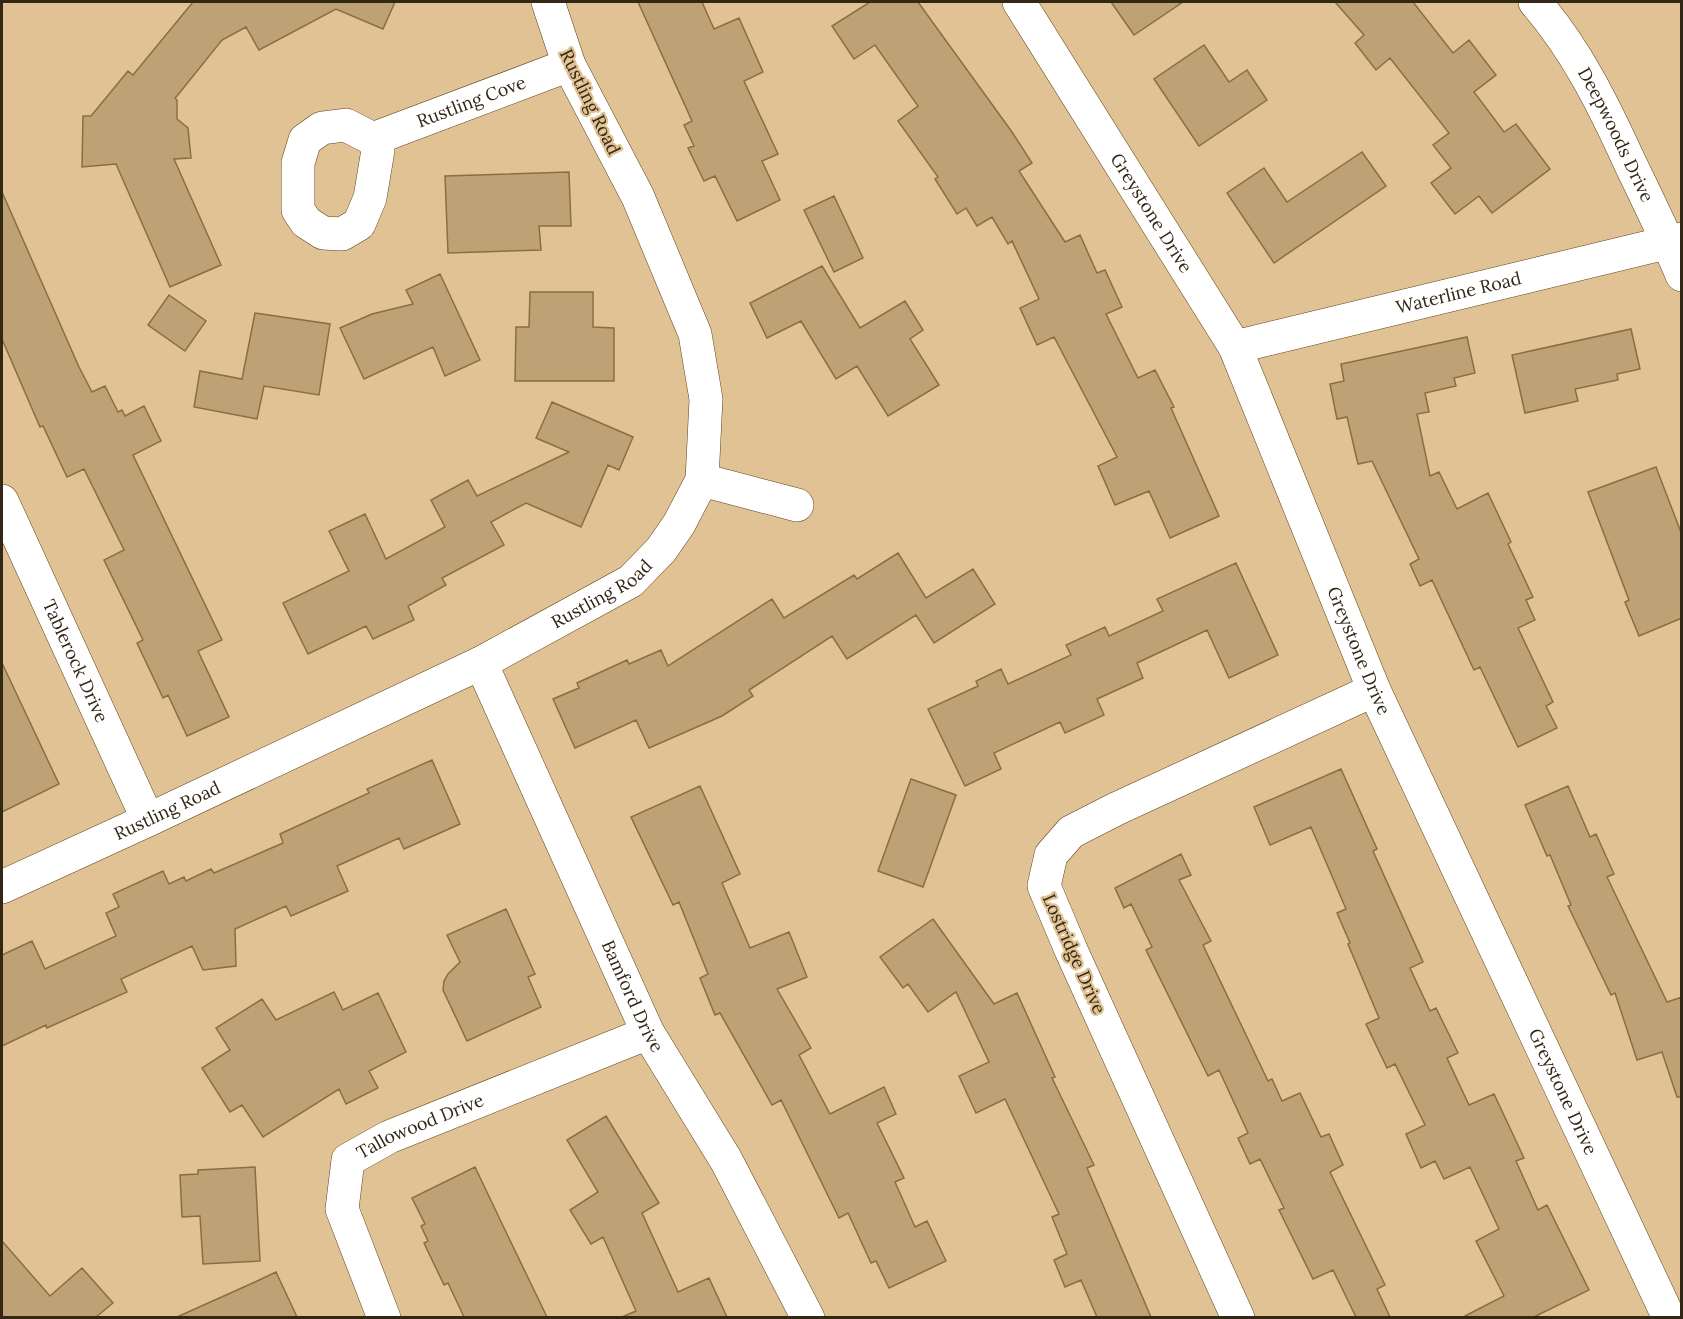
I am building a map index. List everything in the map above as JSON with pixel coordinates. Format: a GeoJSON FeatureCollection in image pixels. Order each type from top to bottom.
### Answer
{"type":"FeatureCollection","features":[{"type":"Feature","properties":{"kind":"street","name":"Rustling Road"},"geometry":{"type":"LineString","coordinates":[[2,887],[481,663],[631,581],[661,550],[679,524],[702,480],[705,399],[694,334],[638,197],[568,65],[548,2]]}},
{"type":"Feature","properties":{"kind":"street","name":"Greystone Drive"},"geometry":{"type":"LineString","coordinates":[[1019,2],[1235,347],[1374,690],[1669,1317]]}},
{"type":"Feature","properties":{"kind":"street","name":"Deepwoods Drive"},"geometry":{"type":"LineString","coordinates":[[1535,2],[1554,23],[1600,100],[1675,240],[1682,275]]}},
{"type":"Feature","properties":{"kind":"street","name":"Rustling Cove"},"geometry":{"type":"LineString","coordinates":[[373,139],[568,65]]}},
{"type":"Feature","properties":{"kind":"street","name":"Waterline Road"},"geometry":{"type":"LineString","coordinates":[[1235,347],[1675,240]]}},
{"type":"Feature","properties":{"kind":"street"},"geometry":{"type":"LineString","coordinates":[[702,480],[797,505]]}},
{"type":"Feature","properties":{"kind":"street","name":"Tablerock Drive"},"geometry":{"type":"LineString","coordinates":[[2,501],[148,820]]}},
{"type":"Feature","properties":{"kind":"street","name":"Bamford Drive"},"geometry":{"type":"LineString","coordinates":[[481,663],[648,1033],[726,1160],[808,1317]]}},
{"type":"Feature","properties":{"kind":"street","name":"Lostridge Drive"},"geometry":{"type":"LineString","coordinates":[[1238,1317],[1044,886],[1051,855],[1071,832],[1374,690]]}},
{"type":"Feature","properties":{"kind":"street","name":"Tallowood Drive"},"geometry":{"type":"LineString","coordinates":[[384,1317],[342,1209],[348,1160],[389,1137],[648,1033]]}},
{"type":"Feature","properties":{"kind":"building"},"geometry":{"type":"Polygon","coordinates":[[[193,2],[395,2],[383,29],[336,9],[259,50],[246,27],[222,40],[175,98],[177,100],[177,119],[188,128],[191,158],[174,159],[221,265],[170,287],[116,164],[82,167],[83,116],[91,116],[128,71],[133,75],[193,2]]]}},
{"type":"Feature","properties":{"kind":"building"},"geometry":{"type":"Polygon","coordinates":[[[638,2],[702,2],[714,29],[739,18],[763,72],[744,81],[778,154],[762,161],[780,200],[737,221],[715,176],[704,181],[688,148],[694,146],[684,125],[692,121],[638,2]]]}},
{"type":"Feature","properties":{"kind":"building"},"geometry":{"type":"Polygon","coordinates":[[[870,2],[918,2],[1012,132],[1032,163],[1019,171],[1065,242],[1080,235],[1097,273],[1105,270],[1122,307],[1106,314],[1138,378],[1155,370],[1174,407],[1171,408],[1219,516],[1170,538],[1149,491],[1115,505],[1098,466],[1117,457],[1054,337],[1037,345],[1020,308],[1039,299],[1012,241],[1008,244],[992,217],[977,226],[966,208],[957,214],[935,179],[938,177],[898,121],[918,106],[875,45],[854,59],[832,26],[870,2]]]}},
{"type":"Feature","properties":{"kind":"building"},"geometry":{"type":"Polygon","coordinates":[[[1111,2],[1183,2],[1134,35],[1111,2]]]}},
{"type":"Feature","properties":{"kind":"building"},"geometry":{"type":"Polygon","coordinates":[[[1335,2],[1413,2],[1453,53],[1469,40],[1496,75],[1474,92],[1504,132],[1516,124],[1550,169],[1492,213],[1479,196],[1455,214],[1431,183],[1451,168],[1433,145],[1449,133],[1390,58],[1376,70],[1355,43],[1364,35],[1335,2]]]}},
{"type":"Feature","properties":{"kind":"building"},"geometry":{"type":"Polygon","coordinates":[[[1204,45],[1229,82],[1247,70],[1267,100],[1199,146],[1154,79],[1204,45]]]}},
{"type":"Feature","properties":{"kind":"building"},"geometry":{"type":"Polygon","coordinates":[[[1362,152],[1386,186],[1274,263],[1227,193],[1264,168],[1287,202],[1362,152]]]}},
{"type":"Feature","properties":{"kind":"building"},"geometry":{"type":"Polygon","coordinates":[[[569,172],[571,226],[539,226],[541,250],[448,253],[445,176],[569,172]]]}},
{"type":"Feature","properties":{"kind":"building"},"geometry":{"type":"Polygon","coordinates":[[[2,192],[92,392],[105,386],[118,412],[122,410],[125,416],[144,406],[161,441],[133,455],[222,640],[198,651],[229,717],[187,736],[168,695],[163,698],[137,643],[143,640],[104,560],[124,550],[84,469],[67,477],[43,426],[40,427],[2,339],[2,192]]]}},
{"type":"Feature","properties":{"kind":"building"},"geometry":{"type":"Polygon","coordinates":[[[834,196],[863,258],[834,272],[804,210],[834,196]]]}},
{"type":"Feature","properties":{"kind":"building"},"geometry":{"type":"Polygon","coordinates":[[[822,266],[860,328],[905,301],[923,330],[910,339],[939,385],[888,416],[857,366],[836,379],[801,321],[767,338],[750,303],[822,266]]]}},
{"type":"Feature","properties":{"kind":"building"},"geometry":{"type":"Polygon","coordinates":[[[440,274],[480,360],[445,376],[433,347],[364,379],[340,328],[372,314],[413,304],[406,290],[440,274]]]}},
{"type":"Feature","properties":{"kind":"building"},"geometry":{"type":"Polygon","coordinates":[[[530,292],[593,292],[593,327],[614,328],[614,381],[515,381],[516,327],[529,327],[530,292]]]}},
{"type":"Feature","properties":{"kind":"building"},"geometry":{"type":"Polygon","coordinates":[[[169,295],[206,321],[185,351],[148,325],[169,295]]]}},
{"type":"Feature","properties":{"kind":"building"},"geometry":{"type":"Polygon","coordinates":[[[255,313],[330,324],[319,395],[264,386],[257,419],[194,407],[200,371],[242,379],[255,313]]]}},
{"type":"Feature","properties":{"kind":"building"},"geometry":{"type":"Polygon","coordinates":[[[1631,329],[1640,369],[1617,374],[1618,380],[1575,389],[1578,401],[1525,413],[1512,355],[1631,329]]]}},
{"type":"Feature","properties":{"kind":"building"},"geometry":{"type":"Polygon","coordinates":[[[1467,337],[1475,373],[1454,378],[1456,386],[1425,393],[1429,412],[1417,414],[1430,476],[1439,472],[1457,509],[1488,493],[1511,542],[1508,544],[1533,597],[1526,600],[1535,620],[1518,628],[1553,702],[1546,706],[1557,728],[1518,747],[1480,667],[1474,670],[1432,580],[1420,586],[1410,564],[1419,559],[1372,461],[1358,464],[1347,417],[1337,419],[1330,384],[1344,381],[1341,364],[1467,337]]]}},
{"type":"Feature","properties":{"kind":"building"},"geometry":{"type":"Polygon","coordinates":[[[552,402],[633,437],[619,470],[608,465],[581,527],[526,503],[491,522],[504,545],[442,578],[446,585],[408,606],[414,620],[373,639],[366,626],[308,654],[283,603],[349,571],[329,531],[365,514],[386,559],[445,527],[431,500],[468,480],[477,496],[569,452],[536,438],[552,402]]]}},
{"type":"Feature","properties":{"kind":"building"},"geometry":{"type":"Polygon","coordinates":[[[1656,467],[1682,535],[1682,618],[1639,636],[1625,602],[1629,600],[1588,492],[1656,467]]]}},
{"type":"Feature","properties":{"kind":"building"},"geometry":{"type":"Polygon","coordinates":[[[898,553],[926,598],[973,569],[995,604],[934,643],[916,615],[847,659],[832,636],[749,690],[753,696],[722,716],[649,748],[636,720],[575,748],[553,699],[579,688],[577,683],[627,660],[629,664],[661,650],[668,666],[772,599],[784,618],[854,575],[857,579],[898,553]]]}},
{"type":"Feature","properties":{"kind":"building"},"geometry":{"type":"Polygon","coordinates":[[[1236,563],[1278,655],[1229,678],[1207,630],[1137,663],[1143,678],[1097,699],[1104,715],[1065,733],[1060,722],[994,753],[1001,769],[965,786],[928,709],[978,686],[976,681],[1001,669],[1008,684],[1071,655],[1066,645],[1105,627],[1109,636],[1163,611],[1157,599],[1236,563]]]}},
{"type":"Feature","properties":{"kind":"building"},"geometry":{"type":"Polygon","coordinates":[[[2,663],[59,784],[2,812],[2,663]]]}},
{"type":"Feature","properties":{"kind":"building"},"geometry":{"type":"Polygon","coordinates":[[[432,760],[460,824],[404,849],[399,838],[337,866],[348,891],[291,916],[286,906],[235,929],[236,966],[203,970],[192,946],[121,979],[127,992],[47,1028],[46,1025],[2,1046],[2,955],[32,941],[45,969],[116,936],[106,913],[119,907],[113,894],[163,871],[169,884],[184,877],[186,881],[211,869],[214,873],[283,843],[280,834],[369,793],[367,789],[432,760]]]}},
{"type":"Feature","properties":{"kind":"building"},"geometry":{"type":"Polygon","coordinates":[[[1341,769],[1377,849],[1373,851],[1423,962],[1410,968],[1430,1011],[1436,1008],[1458,1053],[1447,1058],[1469,1105],[1494,1094],[1524,1158],[1516,1161],[1538,1210],[1547,1205],[1589,1290],[1534,1317],[1463,1317],[1504,1296],[1476,1241],[1499,1229],[1470,1167],[1444,1179],[1435,1161],[1421,1168],[1406,1134],[1425,1125],[1395,1064],[1387,1068],[1366,1024],[1379,1018],[1337,913],[1346,909],[1311,827],[1270,845],[1254,807],[1341,769]]]}},
{"type":"Feature","properties":{"kind":"building"},"geometry":{"type":"Polygon","coordinates":[[[911,779],[956,795],[923,887],[878,871],[911,779]]]}},
{"type":"Feature","properties":{"kind":"building"},"geometry":{"type":"Polygon","coordinates":[[[700,786],[740,874],[722,883],[750,948],[789,932],[807,977],[777,989],[811,1048],[799,1055],[830,1114],[884,1087],[896,1114],[877,1123],[904,1178],[895,1182],[915,1227],[927,1221],[946,1261],[889,1288],[876,1261],[871,1263],[848,1213],[839,1218],[781,1100],[772,1105],[720,1013],[715,1015],[700,978],[708,974],[679,902],[673,905],[631,817],[700,786]]]}},
{"type":"Feature","properties":{"kind":"building"},"geometry":{"type":"Polygon","coordinates":[[[1568,786],[1590,837],[1596,834],[1614,874],[1607,877],[1667,1002],[1682,997],[1682,1097],[1677,1097],[1662,1052],[1637,1060],[1615,993],[1611,995],[1568,906],[1571,905],[1550,855],[1547,856],[1525,805],[1568,786]]]}},
{"type":"Feature","properties":{"kind":"building"},"geometry":{"type":"Polygon","coordinates":[[[1181,854],[1191,875],[1179,880],[1211,941],[1203,945],[1268,1081],[1272,1079],[1282,1101],[1300,1093],[1321,1137],[1329,1134],[1343,1165],[1330,1172],[1385,1285],[1377,1289],[1390,1317],[1356,1317],[1333,1270],[1313,1279],[1279,1210],[1284,1208],[1260,1159],[1250,1164],[1238,1138],[1248,1133],[1219,1070],[1208,1076],[1146,950],[1152,947],[1131,904],[1124,908],[1115,888],[1181,854]]]}},
{"type":"Feature","properties":{"kind":"building"},"geometry":{"type":"Polygon","coordinates":[[[506,909],[535,974],[528,977],[541,1007],[467,1041],[443,990],[448,974],[460,962],[447,935],[506,909]]]}},
{"type":"Feature","properties":{"kind":"building"},"geometry":{"type":"Polygon","coordinates":[[[933,919],[994,1004],[1017,993],[1055,1077],[1052,1078],[1094,1165],[1087,1168],[1151,1317],[1097,1317],[1081,1280],[1065,1287],[1054,1260],[1067,1254],[1052,1217],[1059,1214],[1005,1099],[976,1113],[959,1076],[989,1062],[956,992],[928,1012],[908,984],[903,988],[880,957],[933,919]]]}},
{"type":"Feature","properties":{"kind":"building"},"geometry":{"type":"Polygon","coordinates":[[[334,992],[343,1010],[378,993],[406,1052],[369,1071],[378,1088],[346,1104],[339,1089],[263,1137],[242,1105],[230,1112],[202,1068],[230,1050],[216,1028],[262,999],[276,1020],[334,992]]]}},
{"type":"Feature","properties":{"kind":"building"},"geometry":{"type":"Polygon","coordinates":[[[606,1116],[659,1203],[642,1213],[678,1292],[709,1278],[727,1317],[622,1317],[636,1311],[603,1237],[591,1244],[570,1210],[598,1192],[567,1140],[606,1116]]]}},
{"type":"Feature","properties":{"kind":"building"},"geometry":{"type":"Polygon","coordinates":[[[255,1167],[260,1261],[203,1264],[200,1216],[182,1217],[180,1175],[198,1174],[198,1170],[255,1167]]]}},
{"type":"Feature","properties":{"kind":"building"},"geometry":{"type":"Polygon","coordinates":[[[475,1167],[547,1317],[464,1317],[448,1283],[444,1285],[424,1243],[428,1241],[421,1226],[425,1224],[412,1198],[475,1167]]]}},
{"type":"Feature","properties":{"kind":"building"},"geometry":{"type":"Polygon","coordinates":[[[2,1241],[50,1296],[82,1268],[113,1303],[96,1317],[2,1317],[2,1241]]]}},
{"type":"Feature","properties":{"kind":"building"},"geometry":{"type":"Polygon","coordinates":[[[276,1272],[297,1317],[177,1317],[255,1282],[276,1272]]]}}]}
